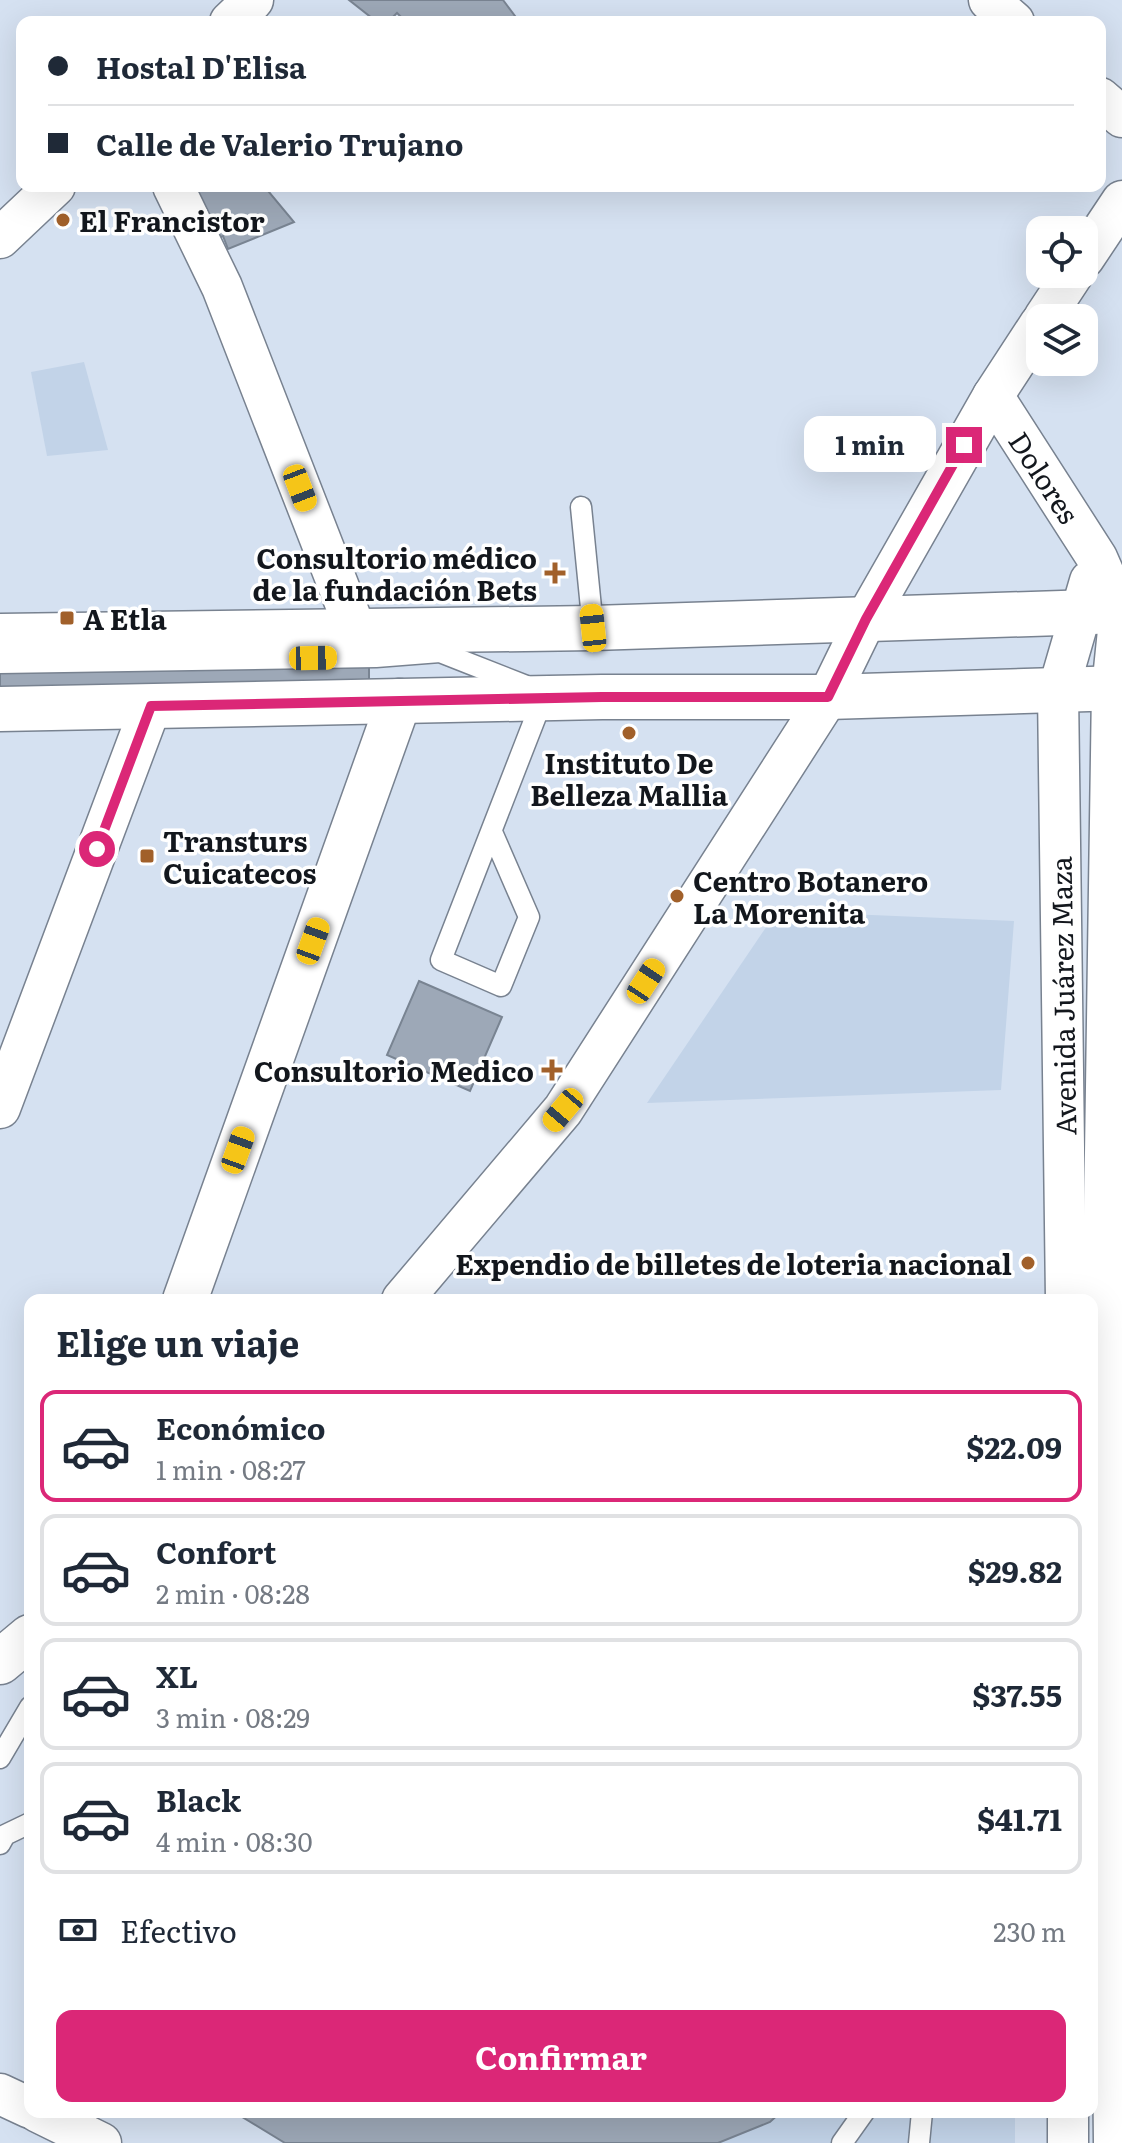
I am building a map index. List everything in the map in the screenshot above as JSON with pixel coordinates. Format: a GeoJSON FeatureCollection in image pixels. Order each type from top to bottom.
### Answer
{"type":"FeatureCollection","features":[{"type":"Feature","properties":{"kind":"main road"},"geometry":{"type":"LineString","coordinates":[[0,636],[593,628],[1113,612]]}},
{"type":"Feature","properties":{"kind":"main road"},"geometry":{"type":"LineString","coordinates":[[0,709],[550,698],[828,697],[1117,689]]}},
{"type":"Feature","properties":{"kind":"main road"},"geometry":{"type":"LineString","coordinates":[[187,1294],[399,701]]}},
{"type":"Feature","properties":{"kind":"main road"},"geometry":{"type":"LineString","coordinates":[[0,1662],[24,1642]]}},
{"type":"Feature","properties":{"kind":"street"},"geometry":{"type":"LineString","coordinates":[[236,16],[253,0]]}},
{"type":"Feature","properties":{"kind":"street"},"geometry":{"type":"LineString","coordinates":[[989,0],[1007,16]]}},
{"type":"Feature","properties":{"kind":"street"},"geometry":{"type":"LineString","coordinates":[[1106,103],[1122,117]]}},
{"type":"Feature","properties":{"kind":"street"},"geometry":{"type":"LineString","coordinates":[[0,238],[49,192]]}},
{"type":"Feature","properties":{"kind":"street"},"geometry":{"type":"LineString","coordinates":[[176,192],[222,287],[356,631]]}},
{"type":"Feature","properties":{"kind":"street"},"geometry":{"type":"LineString","coordinates":[[1098,237],[1122,201]]}},
{"type":"Feature","properties":{"kind":"street"},"geometry":{"type":"LineString","coordinates":[[407,1294],[563,1110],[828,697],[866,619],[993,396],[1026,345]]}},
{"type":"Feature","properties":{"kind":"street","name":"Dolores"},"geometry":{"type":"LineString","coordinates":[[993,396],[1097,558],[1113,612]]}},
{"type":"Feature","properties":{"kind":"street","name":"Avenida Juárez Maza"},"geometry":{"type":"LineString","coordinates":[[1113,612],[1117,689],[1104,1220],[1109,2021],[1114,2143]]}},
{"type":"Feature","properties":{"kind":"street","name":"Avenida Juárez Maza"},"geometry":{"type":"LineString","coordinates":[[1066,1294],[1058,691],[1113,612]]}},
{"type":"Feature","properties":{"kind":"street"},"geometry":{"type":"LineString","coordinates":[[0,1108],[151,706]]}},
{"type":"Feature","properties":{"kind":"street"},"geometry":{"type":"LineString","coordinates":[[0,2094],[24,2105]]}},
{"type":"Feature","properties":{"kind":"street"},"geometry":{"type":"LineString","coordinates":[[50,2118],[101,2143]]}},
{"type":"Feature","properties":{"kind":"street"},"geometry":{"type":"LineString","coordinates":[[1068,2118],[1068,2143]]}},
{"type":"Feature","properties":{"kind":"lane"},"geometry":{"type":"LineString","coordinates":[[581,507],[593,628]]}},
{"type":"Feature","properties":{"kind":"lane"},"geometry":{"type":"LineString","coordinates":[[0,663],[376,657],[440,652],[550,698],[492,832],[441,960],[501,986],[529,917],[492,832]]}},
{"type":"Feature","properties":{"kind":"lane"},"geometry":{"type":"LineString","coordinates":[[1104,1220],[1122,1171]]}},
{"type":"Feature","properties":{"kind":"lane"},"geometry":{"type":"LineString","coordinates":[[0,1758],[24,1717]]}},
{"type":"Feature","properties":{"kind":"lane"},"geometry":{"type":"LineString","coordinates":[[0,1844],[5,1835],[24,1826]]}},
{"type":"Feature","properties":{"kind":"lane"},"geometry":{"type":"LineString","coordinates":[[842,2143],[860,2118]]}},
{"type":"Feature","properties":{"kind":"lane"},"geometry":{"type":"LineString","coordinates":[[919,2143],[921,2118]]}},
{"type":"Feature","properties":{"kind":"shaded area"},"geometry":{"type":"Polygon","coordinates":[[[84,362],[108,450],[47,456],[31,372],[84,362]]]}},
{"type":"Feature","properties":{"kind":"shaded area"},"geometry":{"type":"Polygon","coordinates":[[[777,911],[1014,921],[1001,1090],[647,1103],[777,911]]]}},
{"type":"Feature","properties":{"kind":"shaded area"},"geometry":{"type":"Polygon","coordinates":[[[774,2118],[1015,2118],[1015,2143],[718,2143],[774,2118]]]}},
{"type":"Feature","properties":{"kind":"building"},"geometry":{"type":"Polygon","coordinates":[[[349,0],[503,0],[515,16],[400,16],[397,13],[394,16],[369,16],[349,0]]]}},
{"type":"Feature","properties":{"kind":"building"},"geometry":{"type":"Polygon","coordinates":[[[189,192],[269,192],[294,222],[228,249],[223,236],[209,242],[189,192]]]}},
{"type":"Feature","properties":{"kind":"building"},"geometry":{"type":"Polygon","coordinates":[[[369,659],[369,699],[0,703],[0,663],[369,659]]]}},
{"type":"Feature","properties":{"kind":"building"},"geometry":{"type":"Polygon","coordinates":[[[419,981],[502,1017],[470,1091],[387,1055],[419,981]]]}},
{"type":"Feature","properties":{"kind":"building"},"geometry":{"type":"Polygon","coordinates":[[[244,2118],[774,2118],[718,2143],[285,2143],[244,2118]]]}},
{"type":"Feature","properties":{"kind":"place","name":"El Francistor"},"geometry":{"type":"Point","coordinates":[63,220]}},
{"type":"Feature","properties":{"kind":"place","name":"Consultorio médico de la fundación Bets"},"geometry":{"type":"Point","coordinates":[555,573]}},
{"type":"Feature","properties":{"kind":"place","name":"A Etla"},"geometry":{"type":"Point","coordinates":[67,618]}},
{"type":"Feature","properties":{"kind":"place","name":"Instituto De Belleza Mallia"},"geometry":{"type":"Point","coordinates":[629,733]}},
{"type":"Feature","properties":{"kind":"place","name":"Transturs Cuicatecos"},"geometry":{"type":"Point","coordinates":[147,856]}},
{"type":"Feature","properties":{"kind":"place","name":"Centro Botanero La Morenita"},"geometry":{"type":"Point","coordinates":[677,896]}},
{"type":"Feature","properties":{"kind":"place","name":"Consultorio Medico"},"geometry":{"type":"Point","coordinates":[552,1070]}},
{"type":"Feature","properties":{"kind":"place","name":"Expendio de billetes de loteria nacional"},"geometry":{"type":"Point","coordinates":[1028,1263]}},
{"type":"Feature","properties":{"kind":"route"},"geometry":{"type":"LineString","coordinates":[[97,849],[151,706],[602,697],[828,697],[866,619],[964,445]]}}]}
